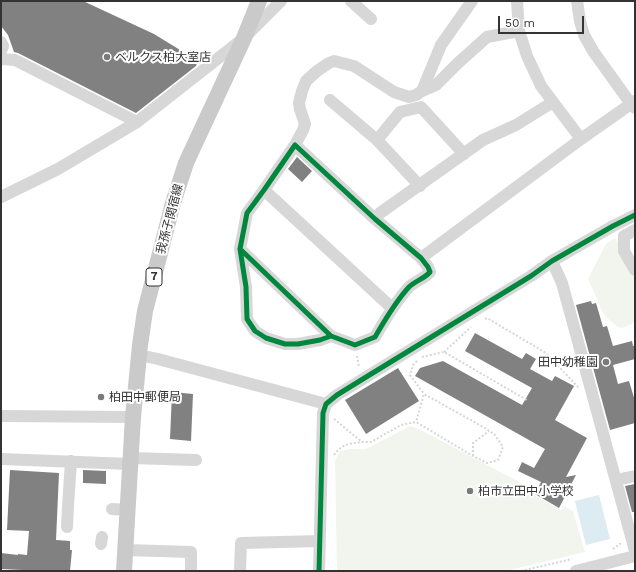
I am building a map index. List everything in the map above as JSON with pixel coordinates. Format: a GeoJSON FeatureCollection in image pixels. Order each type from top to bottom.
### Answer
{"type":"FeatureCollection","features":[{"type":"Feature","properties":{"kind":"main road","name":"我孫子関宿線"},"geometry":{"type":"LineString","coordinates":[[122,560],[128,510],[133,417],[145,311],[173,203],[186,163],[244,38],[255,3]]}},
{"type":"Feature","properties":{"kind":"street"},"geometry":{"type":"LineString","coordinates":[[1,197],[58,169],[137,122],[244,38],[280,1]]}},
{"type":"Feature","properties":{"kind":"street"},"geometry":{"type":"LineString","coordinates":[[351,1],[371,19]]}},
{"type":"Feature","properties":{"kind":"street"},"geometry":{"type":"LineString","coordinates":[[422,91],[441,45],[472,1]]}},
{"type":"Feature","properties":{"kind":"street"},"geometry":{"type":"LineString","coordinates":[[517,1],[519,32],[527,56],[541,86],[580,139]]}},
{"type":"Feature","properties":{"kind":"street"},"geometry":{"type":"LineString","coordinates":[[421,258],[580,139],[634,105],[593,51],[584,35],[580,21],[578,1]]}},
{"type":"Feature","properties":{"kind":"street"},"geometry":{"type":"LineString","coordinates":[[331,336],[320,340],[298,344],[285,344],[266,338],[255,331],[247,319],[246,287],[240,249],[247,213],[295,145],[303,130],[305,124],[299,103],[306,81],[317,70],[334,61],[354,66],[394,92],[409,97],[436,85],[458,63],[488,37],[519,32]]}},
{"type":"Feature","properties":{"kind":"street"},"geometry":{"type":"LineString","coordinates":[[1,42],[3,46],[1,51]]}},
{"type":"Feature","properties":{"kind":"street"},"geometry":{"type":"LineString","coordinates":[[1,59],[15,60],[137,122]]}},
{"type":"Feature","properties":{"kind":"street"},"geometry":{"type":"LineString","coordinates":[[330,100],[377,140],[420,186]]}},
{"type":"Feature","properties":{"kind":"street"},"geometry":{"type":"LineString","coordinates":[[375,220],[380,213],[483,140],[516,125],[553,102]]}},
{"type":"Feature","properties":{"kind":"street"},"geometry":{"type":"LineString","coordinates":[[377,140],[400,112],[421,107],[464,154]]}},
{"type":"Feature","properties":{"kind":"street"},"geometry":{"type":"LineString","coordinates":[[240,249],[331,336],[355,345],[375,337],[392,308],[410,286],[426,277],[430,272],[421,258],[375,220],[295,145]]}},
{"type":"Feature","properties":{"kind":"street"},"geometry":{"type":"LineString","coordinates":[[264,190],[392,308]]}},
{"type":"Feature","properties":{"kind":"street"},"geometry":{"type":"LineString","coordinates":[[319,571],[324,408],[337,395],[531,276],[552,261],[635,215]]}},
{"type":"Feature","properties":{"kind":"street"},"geometry":{"type":"LineString","coordinates":[[635,230],[624,236],[624,251],[635,270]]}},
{"type":"Feature","properties":{"kind":"street"},"geometry":{"type":"LineString","coordinates":[[552,261],[562,283],[616,462],[616,480],[635,551]]}},
{"type":"Feature","properties":{"kind":"street"},"geometry":{"type":"LineString","coordinates":[[139,355],[166,361],[324,408]]}},
{"type":"Feature","properties":{"kind":"street"},"geometry":{"type":"LineString","coordinates":[[1,416],[133,417]]}},
{"type":"Feature","properties":{"kind":"street"},"geometry":{"type":"LineString","coordinates":[[1,459],[71,462],[196,460]]}},
{"type":"Feature","properties":{"kind":"street"},"geometry":{"type":"LineString","coordinates":[[67,527],[71,462]]}},
{"type":"Feature","properties":{"kind":"street"},"geometry":{"type":"LineString","coordinates":[[616,480],[635,476]]}},
{"type":"Feature","properties":{"kind":"street"},"geometry":{"type":"LineString","coordinates":[[112,509],[128,510]]}},
{"type":"Feature","properties":{"kind":"street"},"geometry":{"type":"LineString","coordinates":[[240,571],[241,543],[320,542]]}},
{"type":"Feature","properties":{"kind":"street"},"geometry":{"type":"LineString","coordinates":[[122,560],[191,552],[191,571]]}},
{"type":"Feature","properties":{"kind":"street"},"geometry":{"type":"LineString","coordinates":[[576,571],[635,556]]}},
{"type":"Feature","properties":{"kind":"path"},"geometry":{"type":"LineString","coordinates":[[483,319],[487,318],[546,353],[580,389]]}},
{"type":"Feature","properties":{"kind":"path"},"geometry":{"type":"LineString","coordinates":[[331,458],[338,448],[346,444],[371,442],[401,425],[416,422],[487,463],[498,460],[503,447],[495,435],[424,394],[410,375],[413,365],[421,357],[444,352],[472,326]]}},
{"type":"Feature","properties":{"kind":"path"},"geometry":{"type":"LineString","coordinates":[[444,352],[527,400]]}},
{"type":"Feature","properties":{"kind":"path"},"geometry":{"type":"LineString","coordinates":[[416,422],[424,394]]}},
{"type":"Feature","properties":{"kind":"path"},"geometry":{"type":"LineString","coordinates":[[324,408],[326,413],[362,442]]}},
{"type":"Feature","properties":{"kind":"path"},"geometry":{"type":"LineString","coordinates":[[473,456],[473,443],[489,431]]}},
{"type":"Feature","properties":{"kind":"path"},"geometry":{"type":"LineString","coordinates":[[612,550],[620,544],[620,539]]}},
{"type":"Feature","properties":{"kind":"path"},"geometry":{"type":"LineString","coordinates":[[521,571],[573,559]]}},
{"type":"Feature","properties":{"kind":"shaded area"},"geometry":{"type":"Polygon","coordinates":[[[615,238],[635,277],[635,322],[623,328],[618,327],[606,317],[588,279],[606,244],[615,238]]]}},
{"type":"Feature","properties":{"kind":"shaded area"},"geometry":{"type":"Polygon","coordinates":[[[410,426],[419,429],[534,490],[532,494],[561,510],[564,506],[573,511],[585,552],[505,571],[337,571],[335,460],[340,451],[350,449],[366,449],[410,426]]]}},
{"type":"Feature","properties":{"kind":"shaded area"},"geometry":{"type":"Polygon","coordinates":[[[599,495],[610,539],[586,545],[575,501],[599,495]]]}},
{"type":"Feature","properties":{"kind":"building","name":"ベルクス柏大室店"},"geometry":{"type":"Polygon","coordinates":[[[1,1],[83,1],[154,34],[198,61],[196,66],[136,113],[14,52],[8,35],[1,26],[1,1]]]}},
{"type":"Feature","properties":{"kind":"building"},"geometry":{"type":"Polygon","coordinates":[[[297,157],[312,171],[302,182],[288,169],[297,157]]]}},
{"type":"Feature","properties":{"kind":"building"},"geometry":{"type":"Polygon","coordinates":[[[591,301],[592,304],[596,303],[603,327],[607,326],[613,346],[632,341],[633,346],[635,346],[635,359],[613,365],[618,384],[629,381],[635,401],[635,423],[610,430],[576,305],[591,301]]]}},
{"type":"Feature","properties":{"kind":"building"},"geometry":{"type":"Polygon","coordinates":[[[475,333],[522,359],[526,353],[536,359],[530,369],[552,381],[555,376],[574,386],[555,420],[587,438],[566,477],[576,475],[559,508],[535,494],[541,482],[518,471],[522,462],[534,468],[545,449],[415,376],[420,368],[443,361],[522,405],[532,388],[465,351],[475,333]]]}},
{"type":"Feature","properties":{"kind":"building"},"geometry":{"type":"Polygon","coordinates":[[[398,368],[419,401],[366,434],[345,400],[398,368]]]}},
{"type":"Feature","properties":{"kind":"building"},"geometry":{"type":"Polygon","coordinates":[[[172,392],[193,394],[191,441],[170,439],[172,392]]]}},
{"type":"Feature","properties":{"kind":"building"},"geometry":{"type":"Polygon","coordinates":[[[10,470],[59,473],[56,540],[70,541],[70,550],[72,550],[70,571],[1,569],[1,553],[27,555],[29,531],[7,530],[10,470]]]}},
{"type":"Feature","properties":{"kind":"building"},"geometry":{"type":"Polygon","coordinates":[[[83,470],[106,471],[106,484],[83,483],[83,470]]]}},
{"type":"Feature","properties":{"kind":"building"},"geometry":{"type":"Polygon","coordinates":[[[635,484],[635,512],[632,512],[625,486],[635,484]]]}},
{"type":"Feature","properties":{"kind":"cycle path"},"geometry":{"type":"LineString","coordinates":[[240,249],[331,336],[355,345],[375,337],[390,311],[404,293],[411,285],[430,272],[421,258],[375,219],[295,145],[247,213],[240,249],[246,287],[247,319],[255,331],[266,338],[285,344],[298,344],[320,340],[331,336]]}},
{"type":"Feature","properties":{"kind":"cycle path"},"geometry":{"type":"LineString","coordinates":[[319,571],[323,413],[326,404],[337,395],[531,276],[552,261],[635,215]]}},
{"type":"Feature","properties":{"kind":"place","name":"ベルクス柏大室店"},"geometry":{"type":"Point","coordinates":[107,57]}},
{"type":"Feature","properties":{"kind":"place","name":"田中幼稚園"},"geometry":{"type":"Point","coordinates":[606,362]}},
{"type":"Feature","properties":{"kind":"place","name":"柏田中郵便局"},"geometry":{"type":"Point","coordinates":[101,397]}},
{"type":"Feature","properties":{"kind":"place","name":"柏市立田中小学校"},"geometry":{"type":"Point","coordinates":[470,491]}}]}
